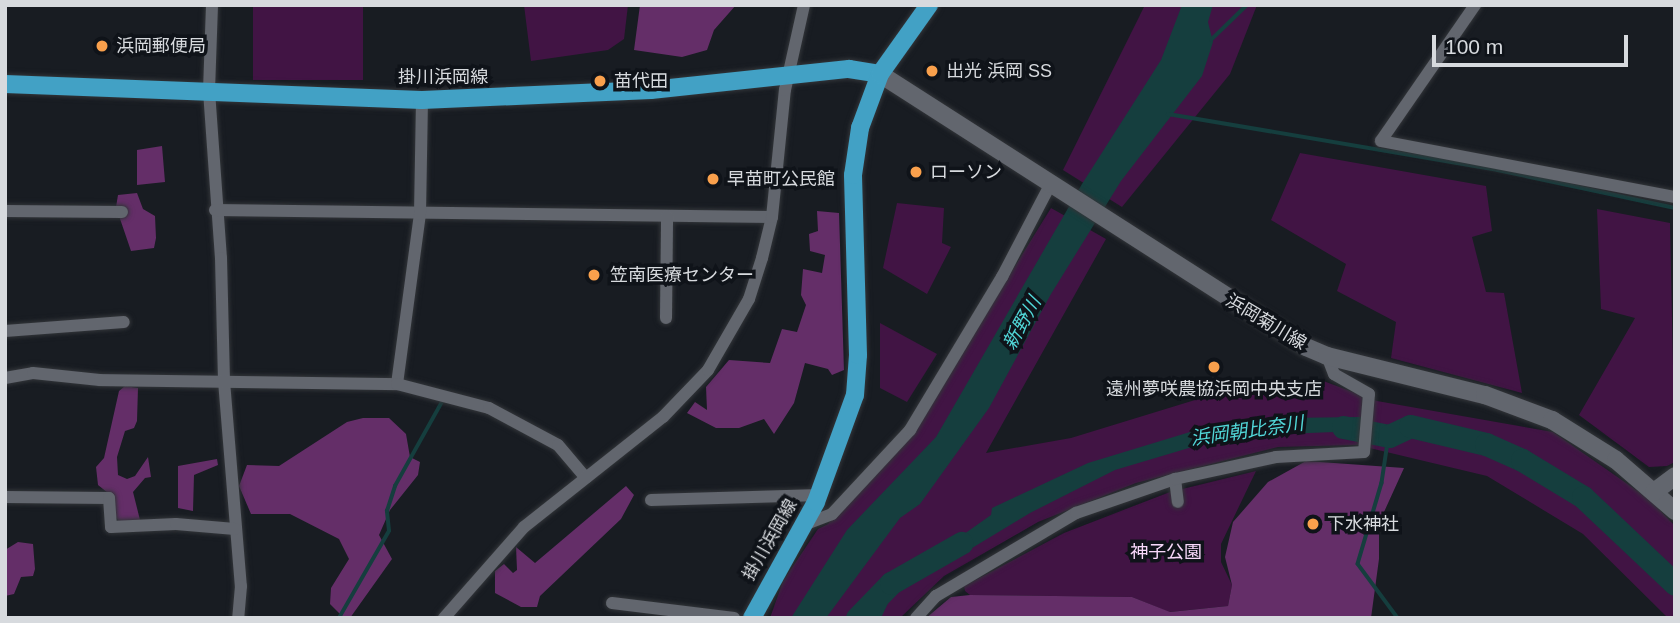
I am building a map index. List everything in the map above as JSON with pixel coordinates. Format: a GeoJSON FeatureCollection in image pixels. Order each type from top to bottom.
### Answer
{"type":"FeatureCollection","features":[{"type":"Feature","properties":{"kind":"main road","name":"掛川浜岡線"},"geometry":{"type":"LineString","coordinates":[[752,618],[820,495],[855,395],[853,175],[860,128],[880,74],[929,5]]}},
{"type":"Feature","properties":{"kind":"main road","name":"掛川浜岡線"},"geometry":{"type":"LineString","coordinates":[[5,84],[422,100],[651,90],[849,69],[880,74]]}},
{"type":"Feature","properties":{"kind":"main road","name":"浜岡菊川線"},"geometry":{"type":"LineString","coordinates":[[880,74],[1282,334],[1327,356],[1485,395],[1552,420],[1616,460],[1675,511]]}},
{"type":"Feature","properties":{"kind":"main road"},"geometry":{"type":"LineString","coordinates":[[1654,492],[1675,475]]}},
{"type":"Feature","properties":{"kind":"street"},"geometry":{"type":"LineString","coordinates":[[212,5],[209,91],[215,210],[221,258],[224,381],[241,586],[238,618]]}},
{"type":"Feature","properties":{"kind":"street"},"geometry":{"type":"LineString","coordinates":[[444,618],[524,527],[663,417],[708,370],[749,299],[772,217],[790,74],[804,5]]}},
{"type":"Feature","properties":{"kind":"street"},"geometry":{"type":"LineString","coordinates":[[1475,5],[1381,141],[1675,197]]}},
{"type":"Feature","properties":{"kind":"street"},"geometry":{"type":"LineString","coordinates":[[397,384],[420,214],[422,100]]}},
{"type":"Feature","properties":{"kind":"street"},"geometry":{"type":"LineString","coordinates":[[801,526],[832,514],[910,430],[1053,187]]}},
{"type":"Feature","properties":{"kind":"street"},"geometry":{"type":"LineString","coordinates":[[215,210],[772,217]]}},
{"type":"Feature","properties":{"kind":"street"},"geometry":{"type":"LineString","coordinates":[[5,211],[122,212]]}},
{"type":"Feature","properties":{"kind":"street"},"geometry":{"type":"LineString","coordinates":[[666,318],[667,216]]}},
{"type":"Feature","properties":{"kind":"street"},"geometry":{"type":"LineString","coordinates":[[5,331],[124,322]]}},
{"type":"Feature","properties":{"kind":"street"},"geometry":{"type":"LineString","coordinates":[[916,618],[936,596],[1076,513],[1175,479],[1276,457],[1364,452],[1369,394],[1334,374],[1327,356]]}},
{"type":"Feature","properties":{"kind":"street"},"geometry":{"type":"LineString","coordinates":[[5,378],[47,373],[100,380],[397,384],[489,408],[558,446],[586,478]]}},
{"type":"Feature","properties":{"kind":"street"},"geometry":{"type":"LineString","coordinates":[[1175,479],[1178,502]]}},
{"type":"Feature","properties":{"kind":"street"},"geometry":{"type":"LineString","coordinates":[[651,500],[820,495]]}},
{"type":"Feature","properties":{"kind":"street"},"geometry":{"type":"LineString","coordinates":[[5,497],[109,498],[111,527],[176,524],[235,529]]}},
{"type":"Feature","properties":{"kind":"street"},"geometry":{"type":"LineString","coordinates":[[612,603],[734,618]]}},
{"type":"Feature","properties":{"kind":"green space"},"geometry":{"type":"Polygon","coordinates":[[[253,5],[363,5],[363,80],[253,80],[253,5]]]}},
{"type":"Feature","properties":{"kind":"green space"},"geometry":{"type":"Polygon","coordinates":[[[524,5],[628,5],[624,39],[608,50],[531,61],[524,5]]]}},
{"type":"Feature","properties":{"kind":"green space"},"geometry":{"type":"Polygon","coordinates":[[[1145,5],[1257,5],[1230,74],[1122,207],[1063,170],[1145,5]]]}},
{"type":"Feature","properties":{"kind":"green space"},"geometry":{"type":"Polygon","coordinates":[[[1300,153],[1486,186],[1492,231],[1472,237],[1486,292],[1504,293],[1522,393],[1391,358],[1396,322],[1337,291],[1346,264],[1271,220],[1300,153]]]}},
{"type":"Feature","properties":{"kind":"green space"},"geometry":{"type":"Polygon","coordinates":[[[897,203],[944,208],[942,243],[951,247],[927,294],[883,268],[897,203]]]}},
{"type":"Feature","properties":{"kind":"green space"},"geometry":{"type":"Polygon","coordinates":[[[1051,208],[1106,239],[986,453],[1071,438],[1195,400],[1318,379],[1377,401],[1553,432],[1649,499],[1675,526],[1675,618],[1668,618],[1583,534],[1487,476],[1357,445],[1278,447],[1136,483],[1038,522],[944,576],[900,618],[770,618],[783,581],[818,529],[828,524],[922,416],[1051,208]]]}},
{"type":"Feature","properties":{"kind":"green space"},"geometry":{"type":"Polygon","coordinates":[[[1597,209],[1670,223],[1675,462],[1667,466],[1649,467],[1579,415],[1635,318],[1601,309],[1597,209]]]}},
{"type":"Feature","properties":{"kind":"green space"},"geometry":{"type":"Polygon","coordinates":[[[880,323],[937,354],[907,402],[880,388],[880,323]]]}},
{"type":"Feature","properties":{"kind":"green space","name":"神子公園"},"geometry":{"type":"Polygon","coordinates":[[[1256,471],[1221,544],[1221,562],[1232,585],[1228,606],[1169,612],[1132,597],[970,595],[965,591],[964,586],[1064,533],[1170,492],[1256,471]]]}},
{"type":"Feature","properties":{"kind":"shaded area"},"geometry":{"type":"Polygon","coordinates":[[[640,5],[736,5],[714,30],[707,50],[682,57],[634,50],[640,5]]]}},
{"type":"Feature","properties":{"kind":"shaded area"},"geometry":{"type":"Polygon","coordinates":[[[162,146],[165,182],[137,185],[137,150],[162,146]]]}},
{"type":"Feature","properties":{"kind":"shaded area"},"geometry":{"type":"Polygon","coordinates":[[[137,193],[143,209],[155,216],[156,238],[154,248],[131,251],[116,207],[118,195],[137,193]]]}},
{"type":"Feature","properties":{"kind":"shaded area"},"geometry":{"type":"Polygon","coordinates":[[[817,211],[839,213],[844,370],[832,375],[828,369],[805,363],[794,403],[774,434],[764,419],[739,428],[716,428],[687,413],[695,402],[707,410],[706,387],[729,360],[770,363],[782,329],[797,332],[806,305],[801,295],[803,269],[822,273],[825,255],[810,251],[809,234],[818,231],[817,211]]]}},
{"type":"Feature","properties":{"kind":"shaded area"},"geometry":{"type":"Polygon","coordinates":[[[125,386],[138,388],[137,421],[134,428],[125,431],[117,457],[118,475],[127,479],[135,476],[148,457],[151,477],[145,478],[133,492],[140,520],[119,522],[112,511],[113,497],[98,485],[96,467],[104,458],[119,391],[125,386]]]}},
{"type":"Feature","properties":{"kind":"shaded area"},"geometry":{"type":"Polygon","coordinates":[[[363,418],[389,418],[406,434],[410,457],[420,462],[418,475],[390,510],[379,535],[392,559],[350,618],[344,618],[330,604],[331,588],[349,559],[339,539],[290,514],[251,514],[239,486],[247,465],[279,466],[347,422],[363,418]]]}},
{"type":"Feature","properties":{"kind":"shaded area"},"geometry":{"type":"Polygon","coordinates":[[[217,459],[218,465],[194,475],[193,511],[178,508],[178,466],[217,459]]]}},
{"type":"Feature","properties":{"kind":"shaded area"},"geometry":{"type":"Polygon","coordinates":[[[1306,461],[1404,468],[1379,523],[1379,559],[1371,618],[926,618],[951,597],[970,595],[1132,597],[1170,612],[1228,606],[1232,585],[1225,557],[1233,522],[1268,482],[1306,461]]]}},
{"type":"Feature","properties":{"kind":"shaded area"},"geometry":{"type":"Polygon","coordinates":[[[626,486],[634,495],[621,519],[540,596],[537,607],[521,607],[495,593],[495,571],[504,564],[513,573],[517,570],[516,547],[535,563],[626,486]]]}},
{"type":"Feature","properties":{"kind":"shaded area"},"geometry":{"type":"Polygon","coordinates":[[[18,542],[33,544],[35,569],[33,576],[21,577],[14,594],[5,596],[5,550],[18,542]]]}},
{"type":"Feature","properties":{"kind":"water","name":"新野川"},"geometry":{"type":"Polygon","coordinates":[[[1182,5],[1213,5],[1208,22],[1213,42],[1202,76],[1121,181],[1051,294],[989,408],[920,504],[900,518],[826,618],[791,618],[847,530],[936,437],[1082,184],[1161,60],[1182,5]]]}},
{"type":"Feature","properties":{"kind":"water"},"geometry":{"type":"Polygon","coordinates":[[[1361,417],[1360,431],[1284,434],[1199,445],[1115,470],[1030,513],[891,597],[881,618],[861,618],[899,580],[991,515],[992,508],[1088,463],[1190,432],[1283,418],[1361,417]]]}},
{"type":"Feature","properties":{"kind":"waterway"},"geometry":{"type":"LineString","coordinates":[[1211,40],[1247,5]]}},
{"type":"Feature","properties":{"kind":"waterway"},"geometry":{"type":"LineString","coordinates":[[1168,114],[1498,170],[1675,208]]}},
{"type":"Feature","properties":{"kind":"waterway"},"geometry":{"type":"LineString","coordinates":[[339,618],[389,531],[387,511],[395,486],[442,402]]}},
{"type":"Feature","properties":{"kind":"waterway","name":"浜岡朝比奈川"},"geometry":{"type":"LineString","coordinates":[[1343,427],[1389,436],[1410,426],[1486,444],[1522,460],[1583,497],[1675,584]]}},
{"type":"Feature","properties":{"kind":"waterway"},"geometry":{"type":"LineString","coordinates":[[1389,436],[1382,483],[1358,564],[1398,618]]}},
{"type":"Feature","properties":{"kind":"waterway","name":"浜岡朝比奈川"},"geometry":{"type":"LineString","coordinates":[[857,618],[891,583],[961,543]]}},
{"type":"Feature","properties":{"kind":"place","name":"浜岡郵便局"},"geometry":{"type":"Point","coordinates":[102,46]}},
{"type":"Feature","properties":{"kind":"place","name":"出光 浜岡 SS"},"geometry":{"type":"Point","coordinates":[932,71]}},
{"type":"Feature","properties":{"kind":"place","name":"苗代田"},"geometry":{"type":"Point","coordinates":[600,81]}},
{"type":"Feature","properties":{"kind":"place","name":"ローソン"},"geometry":{"type":"Point","coordinates":[916,172]}},
{"type":"Feature","properties":{"kind":"place","name":"早苗町公民館"},"geometry":{"type":"Point","coordinates":[713,179]}},
{"type":"Feature","properties":{"kind":"place","name":"笠南医療センター"},"geometry":{"type":"Point","coordinates":[594,275]}},
{"type":"Feature","properties":{"kind":"place","name":"遠州夢咲農協浜岡中央支店"},"geometry":{"type":"Point","coordinates":[1214,367]}},
{"type":"Feature","properties":{"kind":"place","name":"下水神社"},"geometry":{"type":"Point","coordinates":[1313,524]}}]}
